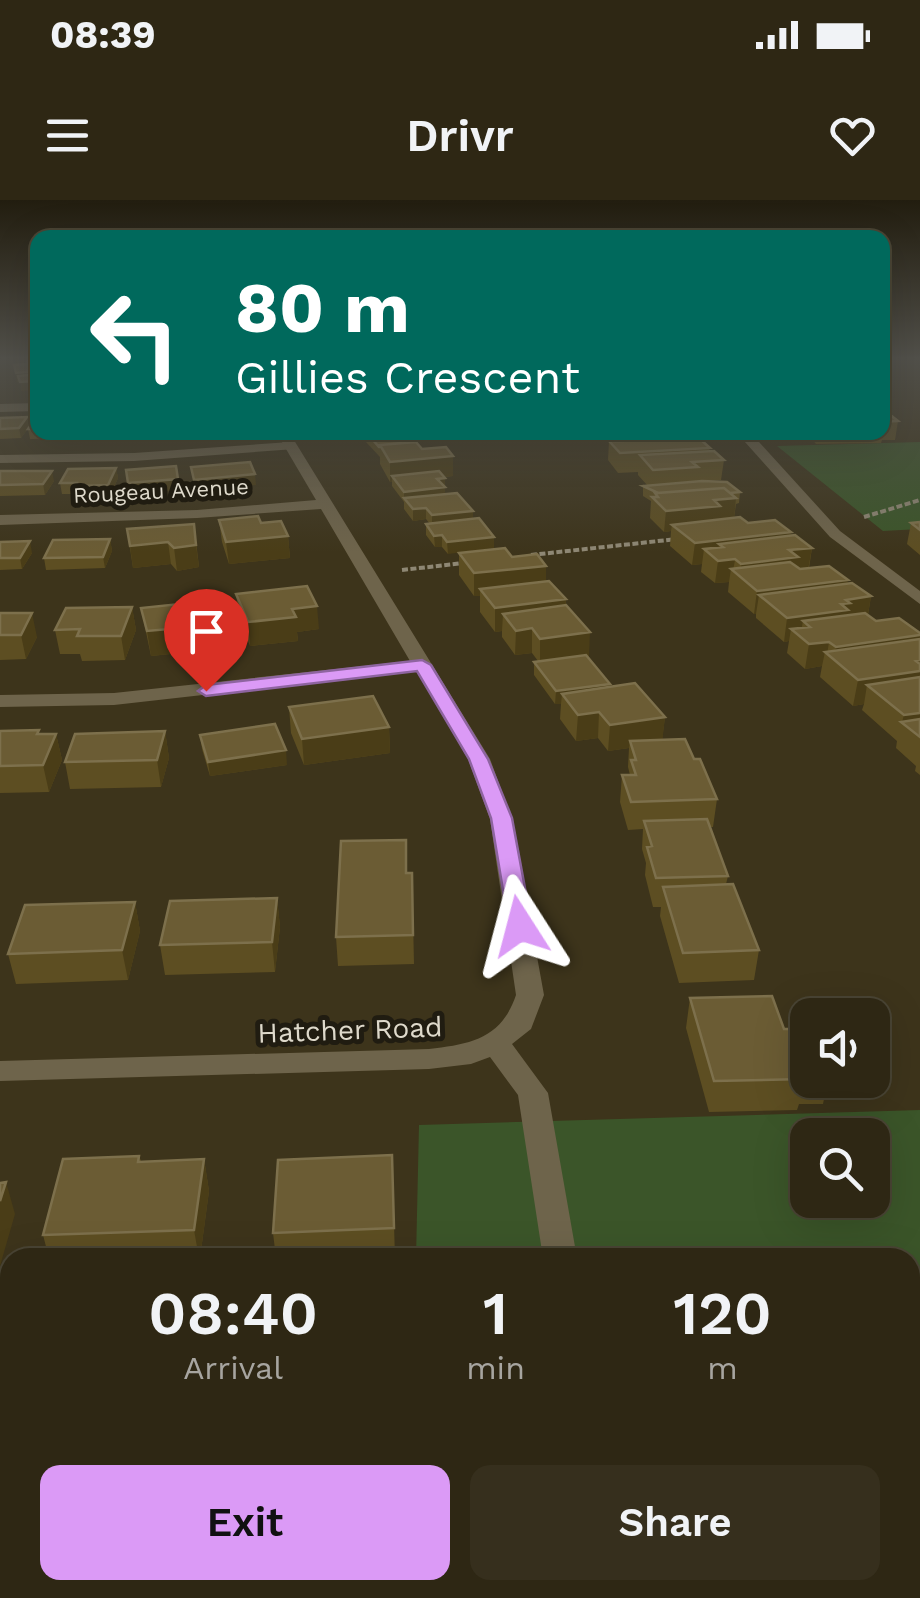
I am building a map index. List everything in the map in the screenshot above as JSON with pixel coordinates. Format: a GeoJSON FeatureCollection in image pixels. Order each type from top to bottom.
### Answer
{"type":"FeatureCollection","features":[{"type":"Feature","properties":{"kind":"street"},"geometry":{"type":"LineString","coordinates":[[0,459],[134,458],[278,440]]}},
{"type":"Feature","properties":{"kind":"street"},"geometry":{"type":"LineString","coordinates":[[287,440],[478,759],[501,818],[530,995],[522,1022],[495,1044],[533,1093],[558,1248]]}},
{"type":"Feature","properties":{"kind":"street"},"geometry":{"type":"LineString","coordinates":[[749,440],[822,522],[920,599]]}},
{"type":"Feature","properties":{"kind":"street","name":"Rougeau Avenue"},"geometry":{"type":"LineString","coordinates":[[0,520],[198,514],[325,504]]}},
{"type":"Feature","properties":{"kind":"street"},"geometry":{"type":"LineString","coordinates":[[0,701],[114,699],[422,665]]}},
{"type":"Feature","properties":{"kind":"street","name":"Hatcher Road"},"geometry":{"type":"LineString","coordinates":[[0,1071],[429,1060],[471,1054],[495,1044]]}},
{"type":"Feature","properties":{"kind":"path"},"geometry":{"type":"LineString","coordinates":[[822,522],[856,518],[920,500]]}},
{"type":"Feature","properties":{"kind":"path"},"geometry":{"type":"LineString","coordinates":[[518,556],[677,538]]}},
{"type":"Feature","properties":{"kind":"path"},"geometry":{"type":"LineString","coordinates":[[367,574],[479,561]]}},
{"type":"Feature","properties":{"kind":"green space"},"geometry":{"type":"Polygon","coordinates":[[[920,442],[920,529],[883,531],[777,446],[920,442]]]}},
{"type":"Feature","properties":{"kind":"green space"},"geometry":{"type":"Polygon","coordinates":[[[920,1110],[920,1248],[416,1248],[419,1125],[920,1110]]]}},
{"type":"Feature","properties":{"kind":"building"},"geometry":{"type":"Polygon","coordinates":[[[0,422],[23,422],[19,428],[0,429],[0,422]]]}},
{"type":"Feature","properties":{"kind":"building"},"geometry":{"type":"Polygon","coordinates":[[[373,440],[412,442],[380,445],[373,440]]]}},
{"type":"Feature","properties":{"kind":"building"},"geometry":{"type":"Polygon","coordinates":[[[701,440],[710,448],[620,453],[609,441],[701,440]]]}},
{"type":"Feature","properties":{"kind":"building"},"geometry":{"type":"Polygon","coordinates":[[[416,442],[422,449],[446,447],[453,456],[390,462],[380,445],[416,442]]]}},
{"type":"Feature","properties":{"kind":"building"},"geometry":{"type":"Polygon","coordinates":[[[714,451],[724,460],[692,462],[698,467],[653,470],[640,455],[714,451]]]}},
{"type":"Feature","properties":{"kind":"building"},"geometry":{"type":"Polygon","coordinates":[[[250,462],[255,474],[194,480],[191,467],[250,462]]]}},
{"type":"Feature","properties":{"kind":"building"},"geometry":{"type":"Polygon","coordinates":[[[176,466],[178,479],[128,483],[126,470],[176,466]]]}},
{"type":"Feature","properties":{"kind":"building"},"geometry":{"type":"Polygon","coordinates":[[[116,468],[108,485],[60,483],[68,469],[116,468]]]}},
{"type":"Feature","properties":{"kind":"building"},"geometry":{"type":"Polygon","coordinates":[[[0,471],[52,471],[43,484],[0,485],[0,471]]]}},
{"type":"Feature","properties":{"kind":"building"},"geometry":{"type":"Polygon","coordinates":[[[439,471],[445,478],[437,479],[445,487],[404,492],[392,476],[439,471]]]}},
{"type":"Feature","properties":{"kind":"building"},"geometry":{"type":"Polygon","coordinates":[[[727,482],[740,492],[730,493],[724,488],[658,493],[643,486],[727,482]]]}},
{"type":"Feature","properties":{"kind":"building"},"geometry":{"type":"Polygon","coordinates":[[[724,488],[736,498],[714,500],[720,506],[666,511],[652,497],[658,497],[655,493],[724,488]]]}},
{"type":"Feature","properties":{"kind":"building"},"geometry":{"type":"Polygon","coordinates":[[[457,493],[473,511],[432,515],[426,508],[413,509],[404,498],[457,493]]]}},
{"type":"Feature","properties":{"kind":"building"},"geometry":{"type":"Polygon","coordinates":[[[258,516],[261,523],[281,521],[288,536],[226,542],[219,520],[258,516]]]}},
{"type":"Feature","properties":{"kind":"building"},"geometry":{"type":"Polygon","coordinates":[[[740,517],[748,523],[775,520],[791,532],[695,543],[672,525],[740,517]]]}},
{"type":"Feature","properties":{"kind":"building"},"geometry":{"type":"Polygon","coordinates":[[[479,518],[494,537],[447,542],[442,535],[434,536],[426,524],[479,518]]]}},
{"type":"Feature","properties":{"kind":"building"},"geometry":{"type":"Polygon","coordinates":[[[194,524],[196,545],[174,548],[168,542],[130,546],[127,529],[194,524]]]}},
{"type":"Feature","properties":{"kind":"building"},"geometry":{"type":"Polygon","coordinates":[[[795,535],[812,548],[789,550],[798,557],[741,564],[735,559],[718,561],[704,549],[723,547],[719,544],[795,535]]]}},
{"type":"Feature","properties":{"kind":"building"},"geometry":{"type":"Polygon","coordinates":[[[110,539],[103,557],[44,558],[53,540],[110,539]]]}},
{"type":"Feature","properties":{"kind":"building"},"geometry":{"type":"Polygon","coordinates":[[[30,541],[20,558],[0,558],[0,542],[30,541]]]}},
{"type":"Feature","properties":{"kind":"building"},"geometry":{"type":"Polygon","coordinates":[[[505,548],[512,557],[537,554],[546,566],[474,573],[459,553],[505,548]]]}},
{"type":"Feature","properties":{"kind":"building"},"geometry":{"type":"Polygon","coordinates":[[[790,562],[800,569],[829,566],[848,580],[757,591],[731,569],[790,562]]]}},
{"type":"Feature","properties":{"kind":"building"},"geometry":{"type":"Polygon","coordinates":[[[549,581],[566,599],[495,608],[480,589],[549,581]]]}},
{"type":"Feature","properties":{"kind":"building"},"geometry":{"type":"Polygon","coordinates":[[[852,583],[871,596],[846,600],[850,603],[841,604],[848,610],[787,618],[759,595],[852,583]]]}},
{"type":"Feature","properties":{"kind":"building"},"geometry":{"type":"Polygon","coordinates":[[[307,586],[317,606],[292,609],[296,617],[248,622],[236,594],[307,586]]]}},
{"type":"Feature","properties":{"kind":"building"},"geometry":{"type":"Polygon","coordinates":[[[218,600],[227,624],[147,631],[141,608],[218,600]]]}},
{"type":"Feature","properties":{"kind":"building"},"geometry":{"type":"Polygon","coordinates":[[[566,605],[590,632],[540,639],[532,628],[516,631],[503,614],[566,605]]]}},
{"type":"Feature","properties":{"kind":"building"},"geometry":{"type":"Polygon","coordinates":[[[132,607],[121,636],[77,636],[80,629],[55,630],[66,608],[132,607]]]}},
{"type":"Feature","properties":{"kind":"building"},"geometry":{"type":"Polygon","coordinates":[[[0,613],[32,613],[21,635],[0,635],[0,613]]]}},
{"type":"Feature","properties":{"kind":"building"},"geometry":{"type":"Polygon","coordinates":[[[865,613],[876,621],[899,618],[920,635],[836,647],[829,642],[809,644],[791,629],[810,627],[803,621],[865,613]]]}},
{"type":"Feature","properties":{"kind":"building"},"geometry":{"type":"Polygon","coordinates":[[[920,639],[920,660],[916,661],[920,671],[858,680],[825,652],[920,639]]]}},
{"type":"Feature","properties":{"kind":"building"},"geometry":{"type":"Polygon","coordinates":[[[586,655],[610,684],[556,691],[534,662],[586,655]]]}},
{"type":"Feature","properties":{"kind":"building"},"geometry":{"type":"Polygon","coordinates":[[[920,677],[920,713],[904,715],[867,685],[920,677]]]}},
{"type":"Feature","properties":{"kind":"building"},"geometry":{"type":"Polygon","coordinates":[[[635,683],[665,717],[610,725],[599,712],[578,715],[562,694],[635,683]]]}},
{"type":"Feature","properties":{"kind":"building"},"geometry":{"type":"Polygon","coordinates":[[[373,696],[389,727],[302,739],[289,707],[373,696]]]}},
{"type":"Feature","properties":{"kind":"building"},"geometry":{"type":"Polygon","coordinates":[[[920,719],[920,737],[901,722],[920,719]]]}},
{"type":"Feature","properties":{"kind":"building"},"geometry":{"type":"Polygon","coordinates":[[[275,724],[286,750],[208,762],[200,735],[275,724]]]}},
{"type":"Feature","properties":{"kind":"building"},"geometry":{"type":"Polygon","coordinates":[[[39,730],[37,734],[56,734],[43,765],[0,766],[0,731],[39,730]]]}},
{"type":"Feature","properties":{"kind":"building"},"geometry":{"type":"Polygon","coordinates":[[[165,731],[157,760],[65,762],[75,734],[165,731]]]}},
{"type":"Feature","properties":{"kind":"building"},"geometry":{"type":"Polygon","coordinates":[[[685,739],[694,759],[700,759],[717,799],[631,802],[622,775],[636,775],[630,741],[685,739]]]}},
{"type":"Feature","properties":{"kind":"building"},"geometry":{"type":"Polygon","coordinates":[[[707,819],[728,876],[656,878],[644,821],[707,819]]]}},
{"type":"Feature","properties":{"kind":"building"},"geometry":{"type":"Polygon","coordinates":[[[406,840],[406,873],[412,873],[413,935],[336,937],[341,841],[406,840]]]}},
{"type":"Feature","properties":{"kind":"building"},"geometry":{"type":"Polygon","coordinates":[[[733,884],[759,950],[683,953],[663,887],[733,884]]]}},
{"type":"Feature","properties":{"kind":"building"},"geometry":{"type":"Polygon","coordinates":[[[277,898],[272,942],[160,945],[170,901],[277,898]]]}},
{"type":"Feature","properties":{"kind":"building"},"geometry":{"type":"Polygon","coordinates":[[[135,902],[122,950],[8,954],[25,905],[135,902]]]}},
{"type":"Feature","properties":{"kind":"building"},"geometry":{"type":"Polygon","coordinates":[[[772,996],[784,1029],[790,1029],[790,1079],[714,1081],[690,998],[772,996]]]}},
{"type":"Feature","properties":{"kind":"building"},"geometry":{"type":"Polygon","coordinates":[[[392,1155],[394,1228],[273,1233],[278,1160],[392,1155]]]}},
{"type":"Feature","properties":{"kind":"building"},"geometry":{"type":"Polygon","coordinates":[[[139,1156],[138,1162],[204,1159],[194,1230],[43,1235],[63,1159],[139,1156]]]}},
{"type":"Feature","properties":{"kind":"route"},"geometry":{"type":"LineString","coordinates":[[206,691],[422,665],[478,759],[501,818],[520,926]]}}]}
